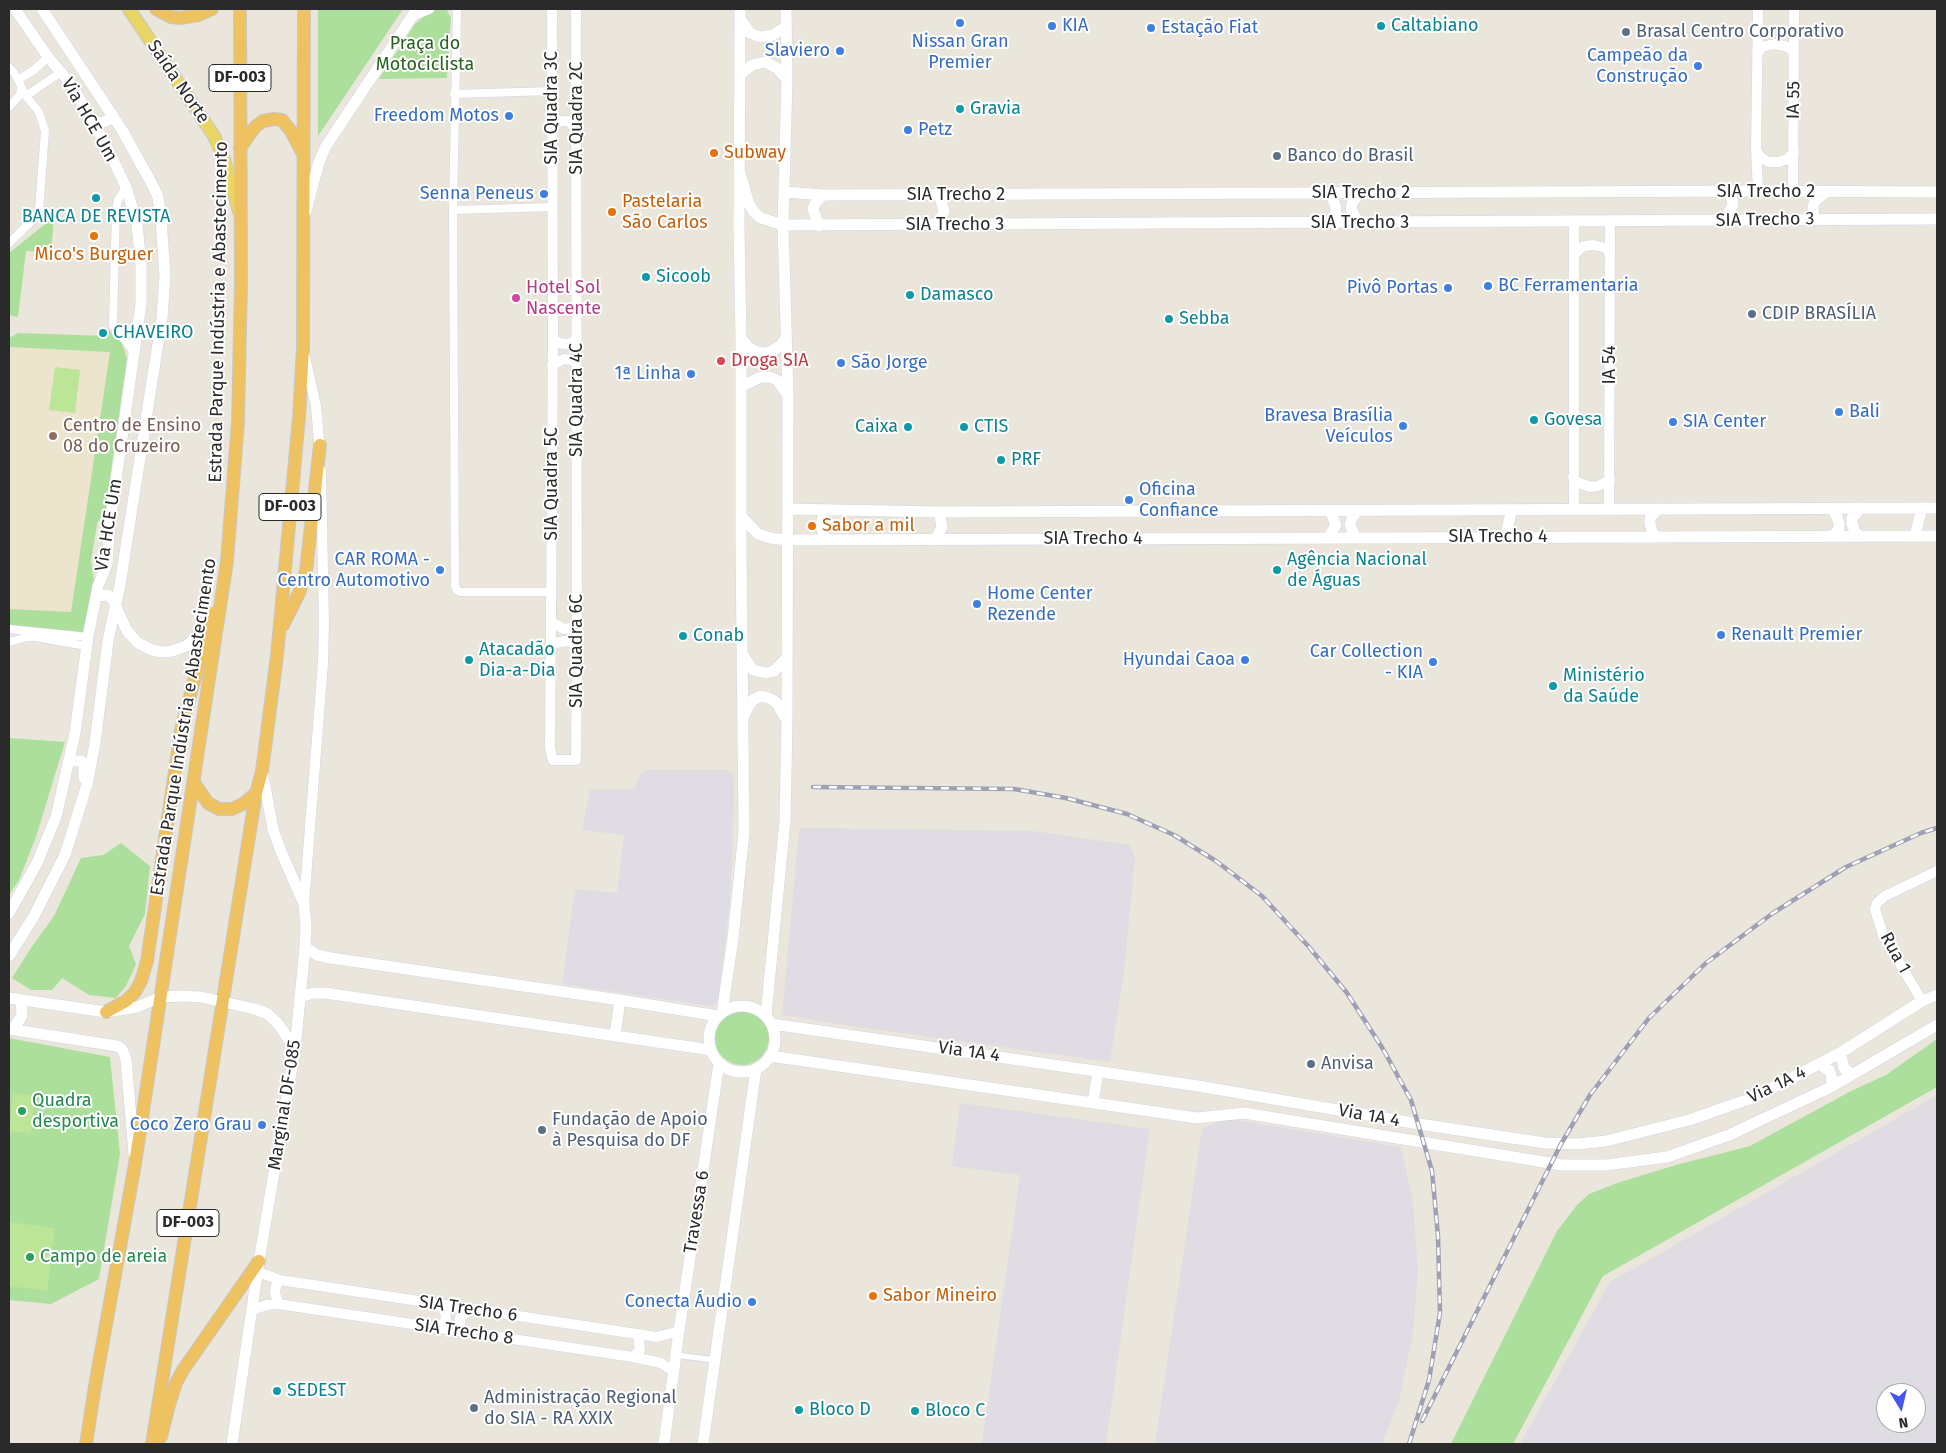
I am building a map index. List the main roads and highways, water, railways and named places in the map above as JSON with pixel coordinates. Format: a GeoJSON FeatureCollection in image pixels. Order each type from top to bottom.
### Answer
{"type":"FeatureCollection","features":[{"type":"Feature","properties":{"kind":"highway"},"geometry":{"type":"LineString","coordinates":[[156,9],[180,18],[199,15],[212,9]]}},
{"type":"Feature","properties":{"kind":"highway","name":"Estrada Parque Indústria e Abastecimento"},"geometry":{"type":"LineString","coordinates":[[86,1444],[161,997],[227,561],[238,422],[241,284],[240,9]]}},
{"type":"Feature","properties":{"kind":"highway","name":"DF-003"},"geometry":{"type":"LineString","coordinates":[[152,1444],[256,793],[262,771],[279,632],[299,417],[303,348],[304,9]]}},
{"type":"Feature","properties":{"kind":"highway"},"geometry":{"type":"LineString","coordinates":[[240,148],[255,127],[263,121],[282,120],[291,131],[304,156]]}},
{"type":"Feature","properties":{"kind":"highway"},"geometry":{"type":"LineString","coordinates":[[279,632],[299,593],[306,572],[320,445]]}},
{"type":"Feature","properties":{"kind":"highway"},"geometry":{"type":"LineString","coordinates":[[106,1012],[126,1001],[142,981],[147,961],[181,730],[227,561]]}},
{"type":"Feature","properties":{"kind":"highway"},"geometry":{"type":"LineString","coordinates":[[194,783],[205,800],[219,809],[232,809],[256,793]]}},
{"type":"Feature","properties":{"kind":"highway"},"geometry":{"type":"LineString","coordinates":[[159,1444],[176,1383],[259,1266]]}},
{"type":"Feature","properties":{"kind":"main road","name":"Via HCE Um"},"geometry":{"type":"LineString","coordinates":[[9,913],[37,862],[56,817],[69,761],[75,733],[87,642],[96,596],[106,564],[110,522],[141,304],[141,266],[137,223],[126,187],[105,143],[71,84],[48,57],[15,9]]}},
{"type":"Feature","properties":{"kind":"main road"},"geometry":{"type":"LineString","coordinates":[[9,956],[34,916],[65,856],[82,804],[95,743],[108,642],[128,532],[162,318],[165,276],[162,219],[158,197],[122,130],[42,9]]}},
{"type":"Feature","properties":{"kind":"main road","name":"Saída Norte"},"geometry":{"type":"LineString","coordinates":[[129,9],[214,136],[224,159],[240,216]]}},
{"type":"Feature","properties":{"kind":"main road"},"geometry":{"type":"LineString","coordinates":[[741,13],[739,169],[744,832],[733,938],[720,1014],[710,1032],[711,1050],[719,1063],[737,1072],[746,1072],[764,1064],[775,1046],[775,1034],[769,1019],[785,821],[788,396],[783,225],[787,80],[786,9]]}},
{"type":"Feature","properties":{"kind":"main road"},"geometry":{"type":"LineString","coordinates":[[304,220],[319,162],[326,146],[414,12]]}},
{"type":"Feature","properties":{"kind":"main road"},"geometry":{"type":"LineString","coordinates":[[741,13],[747,29],[755,36],[772,36],[786,26]]}},
{"type":"Feature","properties":{"kind":"main road"},"geometry":{"type":"LineString","coordinates":[[741,74],[752,64],[765,62],[777,68],[787,80]]}},
{"type":"Feature","properties":{"kind":"main road"},"geometry":{"type":"LineString","coordinates":[[87,114],[95,122],[101,123],[110,119],[112,114]]}},
{"type":"Feature","properties":{"kind":"main road"},"geometry":{"type":"LineString","coordinates":[[105,143],[112,134],[122,130]]}},
{"type":"Feature","properties":{"kind":"main road","name":"SIA Trecho 3"},"geometry":{"type":"LineString","coordinates":[[739,169],[748,201],[753,211],[761,218],[783,225],[1937,219]]}},
{"type":"Feature","properties":{"kind":"main road","name":"SIA Trecho 2"},"geometry":{"type":"LineString","coordinates":[[785,192],[822,196],[1758,191],[1937,192]]}},
{"type":"Feature","properties":{"kind":"main road"},"geometry":{"type":"LineString","coordinates":[[1724,220],[1733,205],[1732,199],[1727,192]]}},
{"type":"Feature","properties":{"kind":"main road"},"geometry":{"type":"LineString","coordinates":[[1814,219],[1813,207],[1815,201],[1826,192]]}},
{"type":"Feature","properties":{"kind":"main road"},"geometry":{"type":"LineString","coordinates":[[1329,222],[1335,215],[1336,208],[1331,193]]}},
{"type":"Feature","properties":{"kind":"main road"},"geometry":{"type":"LineString","coordinates":[[1358,223],[1351,208],[1353,201],[1361,193]]}},
{"type":"Feature","properties":{"kind":"main road"},"geometry":{"type":"LineString","coordinates":[[938,225],[944,211],[939,195]]}},
{"type":"Feature","properties":{"kind":"main road"},"geometry":{"type":"LineString","coordinates":[[819,226],[813,210],[816,202],[822,196]]}},
{"type":"Feature","properties":{"kind":"main road"},"geometry":{"type":"LineString","coordinates":[[741,338],[748,347],[764,353],[780,346],[786,338]]}},
{"type":"Feature","properties":{"kind":"main road"},"geometry":{"type":"LineString","coordinates":[[742,386],[761,377],[770,377],[777,380],[788,396]]}},
{"type":"Feature","properties":{"kind":"main road"},"geometry":{"type":"LineString","coordinates":[[788,508],[938,512],[1937,508]]}},
{"type":"Feature","properties":{"kind":"main road"},"geometry":{"type":"LineString","coordinates":[[1860,536],[1856,534],[1852,524],[1855,513],[1862,508]]}},
{"type":"Feature","properties":{"kind":"main road"},"geometry":{"type":"LineString","coordinates":[[1915,536],[1922,508]]}},
{"type":"Feature","properties":{"kind":"main road"},"geometry":{"type":"LineString","coordinates":[[1505,538],[1512,509]]}},
{"type":"Feature","properties":{"kind":"main road"},"geometry":{"type":"LineString","coordinates":[[1658,509],[1650,518],[1653,534],[1658,537]]}},
{"type":"Feature","properties":{"kind":"main road"},"geometry":{"type":"LineString","coordinates":[[1832,509],[1839,523],[1839,529],[1833,536]]}},
{"type":"Feature","properties":{"kind":"main road"},"geometry":{"type":"LineString","coordinates":[[825,539],[821,525],[826,510]]}},
{"type":"Feature","properties":{"kind":"main road"},"geometry":{"type":"LineString","coordinates":[[1330,510],[1336,525],[1330,537]]}},
{"type":"Feature","properties":{"kind":"main road"},"geometry":{"type":"LineString","coordinates":[[1356,537],[1350,525],[1357,511]]}},
{"type":"Feature","properties":{"kind":"main road"},"geometry":{"type":"LineString","coordinates":[[934,540],[942,527],[938,512]]}},
{"type":"Feature","properties":{"kind":"main road","name":"SIA Trecho 4"},"geometry":{"type":"LineString","coordinates":[[741,516],[758,534],[788,540],[1937,536]]}},
{"type":"Feature","properties":{"kind":"main road"},"geometry":{"type":"LineString","coordinates":[[110,522],[115,533],[122,534],[128,532]]}},
{"type":"Feature","properties":{"kind":"main road"},"geometry":{"type":"LineString","coordinates":[[96,596],[108,595],[115,605],[127,631],[138,643],[152,650],[162,652],[186,646],[196,637],[214,610]]}},
{"type":"Feature","properties":{"kind":"main road"},"geometry":{"type":"LineString","coordinates":[[743,655],[748,665],[760,673],[774,671],[787,658]]}},
{"type":"Feature","properties":{"kind":"main road"},"geometry":{"type":"LineString","coordinates":[[743,720],[748,705],[761,696],[776,702],[787,720]]}},
{"type":"Feature","properties":{"kind":"main road"},"geometry":{"type":"LineString","coordinates":[[75,733],[78,742],[83,747],[90,747],[95,743]]}},
{"type":"Feature","properties":{"kind":"main road"},"geometry":{"type":"LineString","coordinates":[[69,761],[81,761],[84,764],[82,804]]}},
{"type":"Feature","properties":{"kind":"main road","name":"Marginal DF-085"},"geometry":{"type":"LineString","coordinates":[[232,1444],[295,1049],[306,928],[304,904],[280,849],[262,771]]}},
{"type":"Feature","properties":{"kind":"main road"},"geometry":{"type":"LineString","coordinates":[[305,947],[317,955],[331,958],[720,1014],[732,1007],[744,1006],[756,1009],[769,1019]]}},
{"type":"Feature","properties":{"kind":"main road"},"geometry":{"type":"LineString","coordinates":[[300,997],[313,993],[325,993],[711,1050]]}},
{"type":"Feature","properties":{"kind":"main road","name":"Via 1A 4"},"geometry":{"type":"LineString","coordinates":[[769,1019],[1198,1086],[1419,1124],[1545,1143],[1578,1144],[1606,1141],[1689,1120],[1730,1107],[1769,1090],[1840,1054],[1922,1001],[1937,995]]}},
{"type":"Feature","properties":{"kind":"main road"},"geometry":{"type":"LineString","coordinates":[[15,999],[106,1012],[137,1007],[161,997],[181,996],[223,1001],[268,1014],[279,1025],[295,1049]]}},
{"type":"Feature","properties":{"kind":"main road"},"geometry":{"type":"LineString","coordinates":[[11,1029],[22,1016],[15,999]]}},
{"type":"Feature","properties":{"kind":"main road"},"geometry":{"type":"LineString","coordinates":[[615,1035],[620,1000]]}},
{"type":"Feature","properties":{"kind":"main road","name":"Via 1A 4"},"geometry":{"type":"LineString","coordinates":[[770,1056],[1197,1118],[1244,1113],[1562,1165],[1606,1165],[1667,1157],[1729,1135],[1831,1087],[1937,1025]]}},
{"type":"Feature","properties":{"kind":"main road"},"geometry":{"type":"LineString","coordinates":[[11,1029],[116,1046],[122,1049],[126,1059],[134,1164]]}},
{"type":"Feature","properties":{"kind":"main road"},"geometry":{"type":"LineString","coordinates":[[1840,1054],[1844,1068],[1852,1075]]}},
{"type":"Feature","properties":{"kind":"main road","name":"Travessa 6"},"geometry":{"type":"LineString","coordinates":[[664,1444],[719,1063]]}},
{"type":"Feature","properties":{"kind":"main road"},"geometry":{"type":"LineString","coordinates":[[1819,1064],[1830,1072],[1831,1087]]}},
{"type":"Feature","properties":{"kind":"main road"},"geometry":{"type":"LineString","coordinates":[[703,1444],[756,1069]]}},
{"type":"Feature","properties":{"kind":"main road"},"geometry":{"type":"LineString","coordinates":[[1093,1103],[1098,1071]]}},
{"type":"Feature","properties":{"kind":"railway"},"geometry":{"type":"LineString","coordinates":[[813,787],[1014,789],[1066,798],[1127,814],[1174,835],[1216,861],[1262,896],[1309,947],[1347,993],[1383,1049],[1411,1100],[1432,1171],[1438,1236],[1440,1313],[1429,1380],[1409,1444]]}},
{"type":"Feature","properties":{"kind":"railway"},"geometry":{"type":"LineString","coordinates":[[1422,1421],[1561,1144],[1590,1095],[1649,1018],[1706,963],[1773,913],[1846,867],[1921,833],[1937,828]]}},
{"type":"Feature","properties":{"kind":"place","name":"Nissan Gran Premier"},"geometry":{"type":"Point","coordinates":[960,23]}},
{"type":"Feature","properties":{"kind":"place","name":"KIA"},"geometry":{"type":"Point","coordinates":[1052,26]}},
{"type":"Feature","properties":{"kind":"place","name":"Caltabiano"},"geometry":{"type":"Point","coordinates":[1381,26]}},
{"type":"Feature","properties":{"kind":"place","name":"Estação Fiat"},"geometry":{"type":"Point","coordinates":[1151,28]}},
{"type":"Feature","properties":{"kind":"place","name":"Brasal Centro Corporativo"},"geometry":{"type":"Point","coordinates":[1626,32]}},
{"type":"Feature","properties":{"kind":"place","name":"Slaviero"},"geometry":{"type":"Point","coordinates":[840,51]}},
{"type":"Feature","properties":{"kind":"place","name":"Campeão da Construção"},"geometry":{"type":"Point","coordinates":[1698,66]}},
{"type":"Feature","properties":{"kind":"place","name":"Gravia"},"geometry":{"type":"Point","coordinates":[960,109]}},
{"type":"Feature","properties":{"kind":"place","name":"Freedom Motos"},"geometry":{"type":"Point","coordinates":[509,116]}},
{"type":"Feature","properties":{"kind":"place","name":"Petz"},"geometry":{"type":"Point","coordinates":[908,130]}},
{"type":"Feature","properties":{"kind":"place","name":"Subway"},"geometry":{"type":"Point","coordinates":[714,153]}},
{"type":"Feature","properties":{"kind":"place","name":"Banco do Brasil"},"geometry":{"type":"Point","coordinates":[1277,156]}},
{"type":"Feature","properties":{"kind":"place","name":"Senna Peneus"},"geometry":{"type":"Point","coordinates":[544,194]}},
{"type":"Feature","properties":{"kind":"place","name":"BANCA DE REVISTA"},"geometry":{"type":"Point","coordinates":[96,198]}},
{"type":"Feature","properties":{"kind":"place","name":"Pastelaria São Carlos"},"geometry":{"type":"Point","coordinates":[612,212]}},
{"type":"Feature","properties":{"kind":"place","name":"Mico's Burguer"},"geometry":{"type":"Point","coordinates":[94,236]}},
{"type":"Feature","properties":{"kind":"place","name":"Sicoob"},"geometry":{"type":"Point","coordinates":[646,277]}},
{"type":"Feature","properties":{"kind":"place","name":"BC Ferramentaria"},"geometry":{"type":"Point","coordinates":[1488,286]}},
{"type":"Feature","properties":{"kind":"place","name":"Pivô Portas"},"geometry":{"type":"Point","coordinates":[1448,288]}},
{"type":"Feature","properties":{"kind":"place","name":"Damasco"},"geometry":{"type":"Point","coordinates":[910,295]}},
{"type":"Feature","properties":{"kind":"place","name":"Hotel Sol Nascente"},"geometry":{"type":"Point","coordinates":[516,298]}},
{"type":"Feature","properties":{"kind":"place","name":"CDIP BRASÍLIA"},"geometry":{"type":"Point","coordinates":[1752,314]}},
{"type":"Feature","properties":{"kind":"place","name":"Sebba"},"geometry":{"type":"Point","coordinates":[1169,319]}},
{"type":"Feature","properties":{"kind":"place","name":"CHAVEIRO"},"geometry":{"type":"Point","coordinates":[103,333]}},
{"type":"Feature","properties":{"kind":"place","name":"Droga SIA"},"geometry":{"type":"Point","coordinates":[721,361]}},
{"type":"Feature","properties":{"kind":"place","name":"São Jorge"},"geometry":{"type":"Point","coordinates":[841,363]}},
{"type":"Feature","properties":{"kind":"place","name":"1ª Linha"},"geometry":{"type":"Point","coordinates":[691,374]}},
{"type":"Feature","properties":{"kind":"place","name":"Bali"},"geometry":{"type":"Point","coordinates":[1839,412]}},
{"type":"Feature","properties":{"kind":"place","name":"Govesa"},"geometry":{"type":"Point","coordinates":[1534,420]}},
{"type":"Feature","properties":{"kind":"place","name":"SIA Center"},"geometry":{"type":"Point","coordinates":[1673,422]}},
{"type":"Feature","properties":{"kind":"place","name":"Bravesa Brasília Veículos"},"geometry":{"type":"Point","coordinates":[1403,426]}},
{"type":"Feature","properties":{"kind":"place","name":"Caixa"},"geometry":{"type":"Point","coordinates":[908,427]}},
{"type":"Feature","properties":{"kind":"place","name":"CTIS"},"geometry":{"type":"Point","coordinates":[964,427]}},
{"type":"Feature","properties":{"kind":"place","name":"Centro de Ensino 08 do Cruzeiro"},"geometry":{"type":"Point","coordinates":[53,436]}},
{"type":"Feature","properties":{"kind":"place","name":"PRF"},"geometry":{"type":"Point","coordinates":[1001,460]}},
{"type":"Feature","properties":{"kind":"place","name":"Oficina Confiance"},"geometry":{"type":"Point","coordinates":[1129,500]}},
{"type":"Feature","properties":{"kind":"place","name":"Sabor a mil"},"geometry":{"type":"Point","coordinates":[812,526]}},
{"type":"Feature","properties":{"kind":"place","name":"CAR ROMA - Centro Automotivo"},"geometry":{"type":"Point","coordinates":[440,570]}},
{"type":"Feature","properties":{"kind":"place","name":"Agência Nacional de Águas"},"geometry":{"type":"Point","coordinates":[1277,570]}},
{"type":"Feature","properties":{"kind":"place","name":"Home Center Rezende"},"geometry":{"type":"Point","coordinates":[977,604]}},
{"type":"Feature","properties":{"kind":"place","name":"Renault Premier"},"geometry":{"type":"Point","coordinates":[1721,635]}},
{"type":"Feature","properties":{"kind":"place","name":"Conab"},"geometry":{"type":"Point","coordinates":[683,636]}},
{"type":"Feature","properties":{"kind":"place","name":"Atacadão Dia-a-Dia"},"geometry":{"type":"Point","coordinates":[469,660]}},
{"type":"Feature","properties":{"kind":"place","name":"Hyundai Caoa"},"geometry":{"type":"Point","coordinates":[1245,660]}},
{"type":"Feature","properties":{"kind":"place","name":"Car Collection - KIA"},"geometry":{"type":"Point","coordinates":[1433,662]}},
{"type":"Feature","properties":{"kind":"place","name":"Ministério da Saúde"},"geometry":{"type":"Point","coordinates":[1553,686]}},
{"type":"Feature","properties":{"kind":"place","name":"Anvisa"},"geometry":{"type":"Point","coordinates":[1311,1064]}},
{"type":"Feature","properties":{"kind":"place","name":"Quadra desportiva"},"geometry":{"type":"Point","coordinates":[22,1111]}},
{"type":"Feature","properties":{"kind":"place","name":"Coco Zero Grau"},"geometry":{"type":"Point","coordinates":[262,1125]}},
{"type":"Feature","properties":{"kind":"place","name":"Fundação de Apoio à Pesquisa do DF"},"geometry":{"type":"Point","coordinates":[542,1130]}},
{"type":"Feature","properties":{"kind":"place","name":"Campo de areia"},"geometry":{"type":"Point","coordinates":[30,1257]}},
{"type":"Feature","properties":{"kind":"place","name":"Sabor Mineiro"},"geometry":{"type":"Point","coordinates":[873,1296]}},
{"type":"Feature","properties":{"kind":"place","name":"Conecta Áudio"},"geometry":{"type":"Point","coordinates":[752,1302]}},
{"type":"Feature","properties":{"kind":"place","name":"SEDEST"},"geometry":{"type":"Point","coordinates":[277,1391]}},
{"type":"Feature","properties":{"kind":"place","name":"Administração Regional do SIA - RA XXIX"},"geometry":{"type":"Point","coordinates":[474,1408]}},
{"type":"Feature","properties":{"kind":"place","name":"Bloco D"},"geometry":{"type":"Point","coordinates":[799,1410]}},
{"type":"Feature","properties":{"kind":"place","name":"Bloco C"},"geometry":{"type":"Point","coordinates":[915,1411]}},
{"type":"Feature","properties":{"kind":"park label","name":"Praça do Motociclista"},"geometry":{"type":"Point","coordinates":[425,54]}}]}
